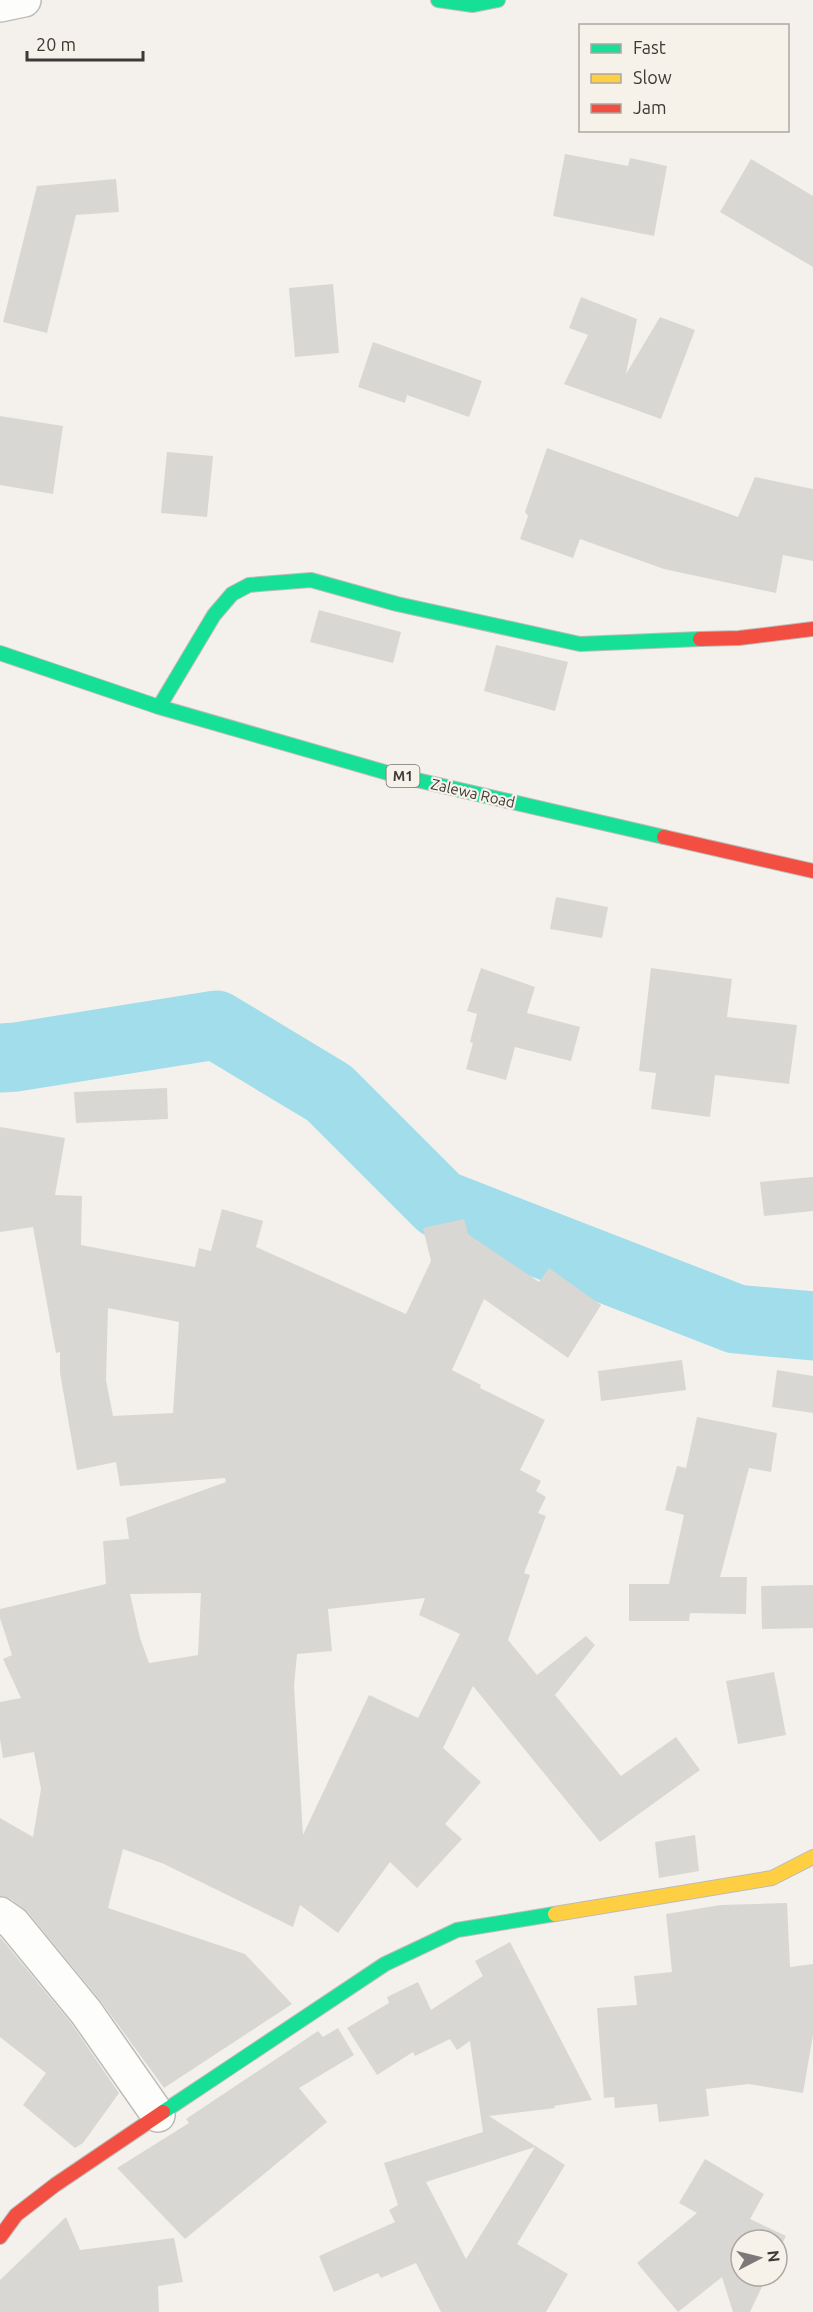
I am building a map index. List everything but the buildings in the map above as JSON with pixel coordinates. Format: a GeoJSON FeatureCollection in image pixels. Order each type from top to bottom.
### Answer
{"type":"FeatureCollection","features":[{"type":"Feature","properties":{"kind":"main road"},"geometry":{"type":"LineString","coordinates":[[438,0],[473,6],[498,0]]}},
{"type":"Feature","properties":{"kind":"main road"},"geometry":{"type":"LineString","coordinates":[[159,708],[214,615],[232,594],[249,585],[311,580],[397,604],[580,644],[739,638],[813,629]]}},
{"type":"Feature","properties":{"kind":"main road","name":"Zalewa Road"},"geometry":{"type":"LineString","coordinates":[[0,653],[159,708],[395,775],[813,871]]}},
{"type":"Feature","properties":{"kind":"main road"},"geometry":{"type":"LineString","coordinates":[[0,2237],[16,2215],[47,2191],[158,2115],[385,1964],[457,1930],[772,1878],[813,1857]]}},
{"type":"Feature","properties":{"kind":"street"},"geometry":{"type":"LineString","coordinates":[[0,1914],[13,1923],[86,2012],[158,2115]]}},
{"type":"Feature","properties":{"kind":"waterway"},"geometry":{"type":"LineString","coordinates":[[0,1058],[216,1025],[329,1093],[440,1204],[736,1319],[813,1326]]}},
{"type":"Feature","properties":{"kind":"traffic: fast"},"geometry":{"type":"LineString","coordinates":[[438,0],[473,5],[498,0]]}},
{"type":"Feature","properties":{"kind":"traffic: fast"},"geometry":{"type":"LineString","coordinates":[[159,707],[214,615],[232,594],[249,585],[311,580],[397,604],[580,644],[700,639]]}},
{"type":"Feature","properties":{"kind":"traffic: fast"},"geometry":{"type":"LineString","coordinates":[[0,653],[159,707],[395,775],[664,837]]}},
{"type":"Feature","properties":{"kind":"traffic: fast"},"geometry":{"type":"LineString","coordinates":[[163,2112],[385,1964],[457,1930],[555,1914]]}},
{"type":"Feature","properties":{"kind":"traffic: slow"},"geometry":{"type":"LineString","coordinates":[[555,1914],[772,1878],[813,1857]]}},
{"type":"Feature","properties":{"kind":"traffic: jam"},"geometry":{"type":"LineString","coordinates":[[700,639],[739,638],[813,629]]}},
{"type":"Feature","properties":{"kind":"traffic: jam"},"geometry":{"type":"LineString","coordinates":[[664,837],[813,871]]}},
{"type":"Feature","properties":{"kind":"traffic: jam"},"geometry":{"type":"LineString","coordinates":[[0,2237],[16,2215],[55,2185],[163,2112]]}}]}
